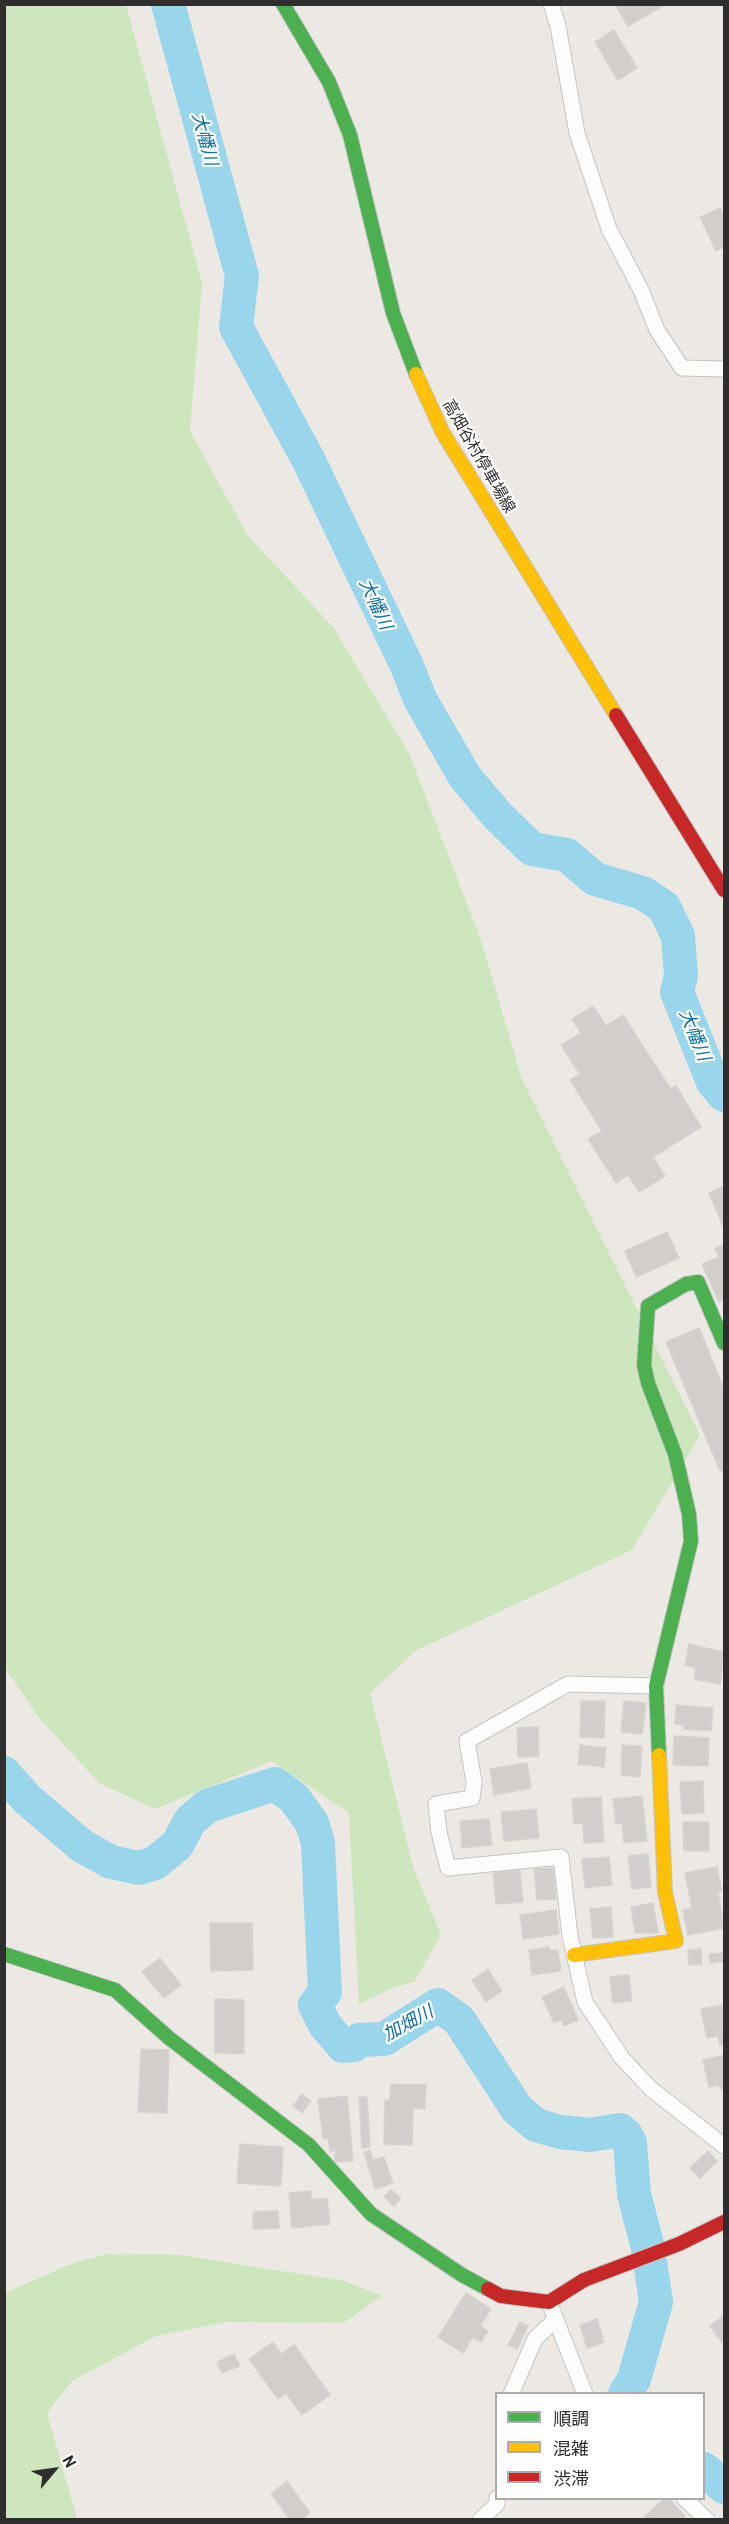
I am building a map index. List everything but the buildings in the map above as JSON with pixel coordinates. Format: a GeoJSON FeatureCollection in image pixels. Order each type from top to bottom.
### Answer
{"type":"FeatureCollection","features":[{"type":"Feature","properties":{"kind":"street","name":"高畑谷村停車場線"},"geometry":{"type":"LineString","coordinates":[[283,4],[329,82],[350,135],[359,182],[393,313],[418,380],[443,433],[724,890]]}},
{"type":"Feature","properties":{"kind":"street"},"geometry":{"type":"LineString","coordinates":[[551,4],[581,144],[609,229],[641,290],[657,330],[682,368],[724,369]]}},
{"type":"Feature","properties":{"kind":"street"},"geometry":{"type":"LineString","coordinates":[[574,1956],[676,1941],[665,1892],[656,1686],[691,1541],[689,1514],[675,1454],[648,1383],[644,1365],[647,1349],[648,1306],[686,1284],[698,1282],[724,1343]]}},
{"type":"Feature","properties":{"kind":"street"},"geometry":{"type":"LineString","coordinates":[[656,1686],[568,1684],[467,1741],[474,1782],[472,1798],[436,1804],[447,1868],[561,1857],[574,1956],[585,2002],[622,2058],[651,2089],[724,2146]]}},
{"type":"Feature","properties":{"kind":"street"},"geometry":{"type":"LineString","coordinates":[[4,1954],[19,1961],[115,1990],[169,2038],[309,2145],[371,2214],[483,2288],[501,2296],[533,2302],[549,2302],[584,2280],[680,2244],[724,2222]]}},
{"type":"Feature","properties":{"kind":"street"},"geometry":{"type":"LineString","coordinates":[[549,2302],[584,2392]]}},
{"type":"Feature","properties":{"kind":"street"},"geometry":{"type":"LineString","coordinates":[[512,2392],[535,2339],[556,2319]]}},
{"type":"Feature","properties":{"kind":"street"},"geometry":{"type":"LineString","coordinates":[[480,2520],[496,2504],[497,2500]]}},
{"type":"Feature","properties":{"kind":"street"},"geometry":{"type":"LineString","coordinates":[[685,2500],[707,2520]]}},
{"type":"Feature","properties":{"kind":"green space"},"geometry":{"type":"Polygon","coordinates":[[[4,5],[126,5],[202,283],[190,431],[248,536],[333,627],[409,753],[481,940],[522,1079],[700,1435],[632,1550],[417,1650],[370,1693],[413,1867],[441,1935],[414,1982],[392,1988],[359,2004],[349,1813],[272,1761],[155,1809],[99,1783],[39,1718],[5,1668],[4,5]]]}},
{"type":"Feature","properties":{"kind":"green space"},"geometry":{"type":"Polygon","coordinates":[[[107,2254],[181,2255],[344,2281],[382,2296],[343,2323],[226,2322],[156,2336],[72,2381],[47,2413],[77,2519],[5,2519],[5,2293],[68,2265],[107,2254]]]}},
{"type":"Feature","properties":{"kind":"waterway","name":"大幡川"},"geometry":{"type":"LineString","coordinates":[[168,4],[242,276],[236,327],[308,459],[407,666],[420,699],[465,777],[498,816],[532,849],[567,855],[595,879],[643,893],[664,907],[678,936],[681,976],[677,992],[713,1082],[724,1095]]}},
{"type":"Feature","properties":{"kind":"waterway","name":"加畑川"},"geometry":{"type":"LineString","coordinates":[[4,1773],[27,1799],[82,1846],[111,1862],[139,1868],[155,1863],[177,1845],[190,1821],[207,1806],[275,1784],[294,1798],[312,1823],[318,1843],[325,1992],[315,2005],[325,2025],[343,2046],[354,2045],[359,2040],[384,2039],[438,2005],[459,2020],[517,2109],[536,2125],[560,2132],[590,2135],[620,2130],[626,2135],[630,2143],[634,2194],[648,2248],[656,2302],[634,2379],[626,2392]]}},
{"type":"Feature","properties":{"kind":"waterway","name":"加畑川"},"geometry":{"type":"LineString","coordinates":[[705,2470],[724,2487]]}},
{"type":"Feature","properties":{"kind":"traffic: fast"},"geometry":{"type":"LineString","coordinates":[[283,4],[329,82],[350,135],[393,313],[416,374]]}},
{"type":"Feature","properties":{"kind":"traffic: fast"},"geometry":{"type":"LineString","coordinates":[[659,1755],[656,1686],[691,1541],[689,1514],[675,1454],[648,1383],[644,1365],[648,1306],[686,1284],[698,1282],[724,1343]]}},
{"type":"Feature","properties":{"kind":"traffic: fast"},"geometry":{"type":"LineString","coordinates":[[4,1954],[115,1990],[169,2038],[309,2145],[371,2214],[462,2275],[488,2289]]}},
{"type":"Feature","properties":{"kind":"traffic: slow"},"geometry":{"type":"LineString","coordinates":[[416,374],[443,433],[616,715]]}},
{"type":"Feature","properties":{"kind":"traffic: slow"},"geometry":{"type":"LineString","coordinates":[[574,1955],[676,1941],[665,1892],[659,1755]]}},
{"type":"Feature","properties":{"kind":"traffic: jam"},"geometry":{"type":"LineString","coordinates":[[616,715],[724,890]]}},
{"type":"Feature","properties":{"kind":"traffic: jam"},"geometry":{"type":"LineString","coordinates":[[488,2289],[501,2296],[549,2302],[584,2280],[679,2244],[724,2222]]}}]}
